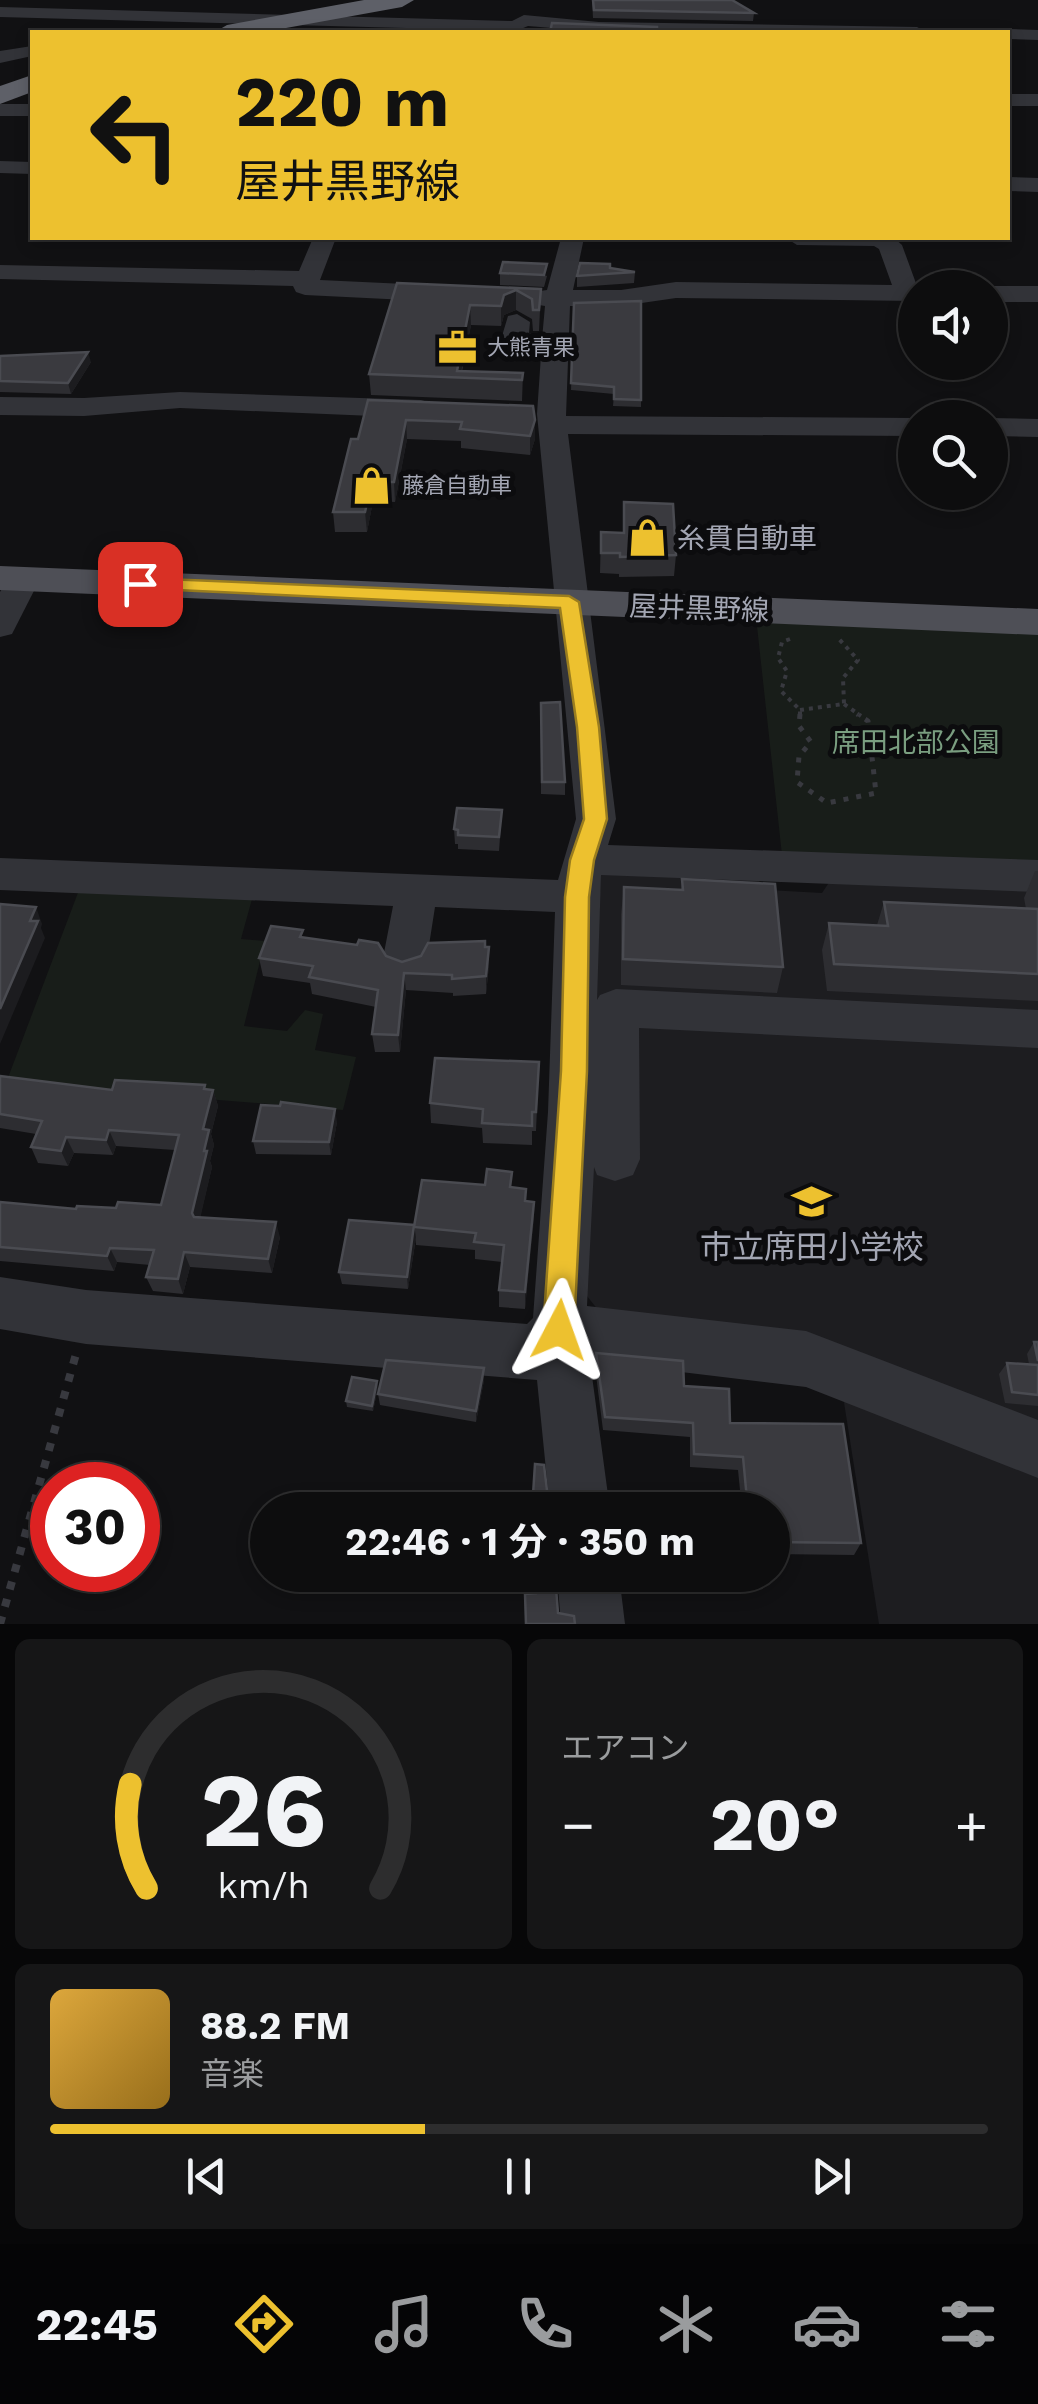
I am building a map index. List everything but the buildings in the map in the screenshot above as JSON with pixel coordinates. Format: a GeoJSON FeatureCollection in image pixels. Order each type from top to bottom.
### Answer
{"type":"FeatureCollection","features":[{"type":"Feature","properties":{"kind":"highway"},"geometry":{"type":"LineString","coordinates":[[213,30],[376,0]]}},
{"type":"Feature","properties":{"kind":"highway"},"geometry":{"type":"LineString","coordinates":[[238,30],[402,0]]}},
{"type":"Feature","properties":{"kind":"highway"},"geometry":{"type":"LineString","coordinates":[[245,30],[276,23]]}},
{"type":"Feature","properties":{"kind":"highway"},"geometry":{"type":"LineString","coordinates":[[0,70],[30,64]]}},
{"type":"Feature","properties":{"kind":"highway"},"geometry":{"type":"LineString","coordinates":[[0,96],[30,84]]}},
{"type":"Feature","properties":{"kind":"main road","name":"屋井黒野線"},"geometry":{"type":"LineString","coordinates":[[12,578],[1038,622]]}},
{"type":"Feature","properties":{"kind":"street"},"geometry":{"type":"LineString","coordinates":[[548,2],[583,16],[592,29]]}},
{"type":"Feature","properties":{"kind":"street"},"geometry":{"type":"LineString","coordinates":[[0,32],[26,6]]}},
{"type":"Feature","properties":{"kind":"street"},"geometry":{"type":"LineString","coordinates":[[0,12],[26,6],[328,24],[516,26],[524,20],[592,29],[794,26],[876,30]]}},
{"type":"Feature","properties":{"kind":"street"},"geometry":{"type":"LineString","coordinates":[[1010,34],[1038,34]]}},
{"type":"Feature","properties":{"kind":"street"},"geometry":{"type":"LineString","coordinates":[[0,57],[30,51]]}},
{"type":"Feature","properties":{"kind":"street"},"geometry":{"type":"LineString","coordinates":[[1010,100],[1038,100]]}},
{"type":"Feature","properties":{"kind":"street"},"geometry":{"type":"LineString","coordinates":[[0,110],[30,110]]}},
{"type":"Feature","properties":{"kind":"street"},"geometry":{"type":"LineString","coordinates":[[0,168],[30,168]]}},
{"type":"Feature","properties":{"kind":"street"},"geometry":{"type":"LineString","coordinates":[[1010,184],[1038,185]]}},
{"type":"Feature","properties":{"kind":"street"},"geometry":{"type":"LineString","coordinates":[[323,240],[306,287],[480,295]]}},
{"type":"Feature","properties":{"kind":"street"},"geometry":{"type":"LineString","coordinates":[[531,306],[571,240]]}},
{"type":"Feature","properties":{"kind":"street"},"geometry":{"type":"LineString","coordinates":[[881,240],[890,245],[901,270]]}},
{"type":"Feature","properties":{"kind":"street"},"geometry":{"type":"LineString","coordinates":[[0,272],[308,280]]}},
{"type":"Feature","properties":{"kind":"street"},"geometry":{"type":"LineString","coordinates":[[531,306],[676,290],[898,293]]}},
{"type":"Feature","properties":{"kind":"street"},"geometry":{"type":"LineString","coordinates":[[1008,294],[1038,294]]}},
{"type":"Feature","properties":{"kind":"street"},"geometry":{"type":"LineString","coordinates":[[531,306],[554,349],[545,417],[588,727],[596,819],[579,878],[601,1128]]}},
{"type":"Feature","properties":{"kind":"street"},"geometry":{"type":"LineString","coordinates":[[0,406],[180,400],[454,410]]}},
{"type":"Feature","properties":{"kind":"street"},"geometry":{"type":"LineString","coordinates":[[545,417],[898,426]]}},
{"type":"Feature","properties":{"kind":"street"},"geometry":{"type":"LineString","coordinates":[[1008,427],[1038,428]]}},
{"type":"Feature","properties":{"kind":"street"},"geometry":{"type":"LineString","coordinates":[[0,626],[12,578]]}},
{"type":"Feature","properties":{"kind":"street"},"geometry":{"type":"LineString","coordinates":[[0,874],[417,890],[579,878],[1038,876]]}},
{"type":"Feature","properties":{"kind":"street"},"geometry":{"type":"LineString","coordinates":[[406,958],[417,890]]}},
{"type":"Feature","properties":{"kind":"street"},"geometry":{"type":"LineString","coordinates":[[578,1492],[559,1330],[601,1128],[616,1008],[1038,1029]]}},
{"type":"Feature","properties":{"kind":"street"},"geometry":{"type":"LineString","coordinates":[[0,1304],[86,1317],[537,1352],[559,1330]]}},
{"type":"Feature","properties":{"kind":"street"},"geometry":{"type":"LineString","coordinates":[[559,1330],[806,1360],[1038,1449]]}},
{"type":"Feature","properties":{"kind":"street"},"geometry":{"type":"LineString","coordinates":[[590,1592],[594,1624]]}},
{"type":"Feature","properties":{"kind":"path"},"geometry":{"type":"LineString","coordinates":[[822,636],[839,638],[858,660],[843,678],[844,704]]}},
{"type":"Feature","properties":{"kind":"path"},"geometry":{"type":"LineString","coordinates":[[794,637],[782,642],[778,658],[787,671],[782,691],[800,710],[799,726],[811,742],[798,756],[797,782],[827,803],[876,793],[868,721],[844,704],[800,710]]}},
{"type":"Feature","properties":{"kind":"path"},"geometry":{"type":"LineString","coordinates":[[0,1624],[86,1317]]}},
{"type":"Feature","properties":{"kind":"shaded area","name":"市立席田小学校"},"geometry":{"type":"Polygon","coordinates":[[[601,869],[751,873],[768,890],[822,893],[832,878],[1038,885],[1038,1431],[606,1320],[583,1291],[601,869]]]}},
{"type":"Feature","properties":{"kind":"shaded area"},"geometry":{"type":"Polygon","coordinates":[[[843,1396],[1038,1469],[1038,1624],[879,1624],[843,1396]]]}},
{"type":"Feature","properties":{"kind":"green space","name":"席田北部公園"},"geometry":{"type":"Polygon","coordinates":[[[756,617],[1038,629],[1038,864],[782,855],[756,617]]]}},
{"type":"Feature","properties":{"kind":"green space"},"geometry":{"type":"Polygon","coordinates":[[[79,890],[252,899],[241,939],[265,941],[244,1026],[287,1031],[305,1010],[323,1014],[315,1050],[356,1057],[343,1110],[6,1083],[79,890]]]}},
{"type":"Feature","properties":{"kind":"place","name":"大熊青果"},"geometry":{"type":"Point","coordinates":[457,347]}},
{"type":"Feature","properties":{"kind":"place","name":"藤倉自動車"},"geometry":{"type":"Point","coordinates":[372,485]}},
{"type":"Feature","properties":{"kind":"place","name":"糸貫自動車"},"geometry":{"type":"Point","coordinates":[647,538]}},
{"type":"Feature","properties":{"kind":"place","name":"市立席田小学校"},"geometry":{"type":"Point","coordinates":[812,1202]}},
{"type":"Feature","properties":{"kind":"route"},"geometry":{"type":"LineString","coordinates":[[140,584],[569,602],[588,727],[596,819],[582,860],[577,897],[574,1071],[559,1330]]}}]}
